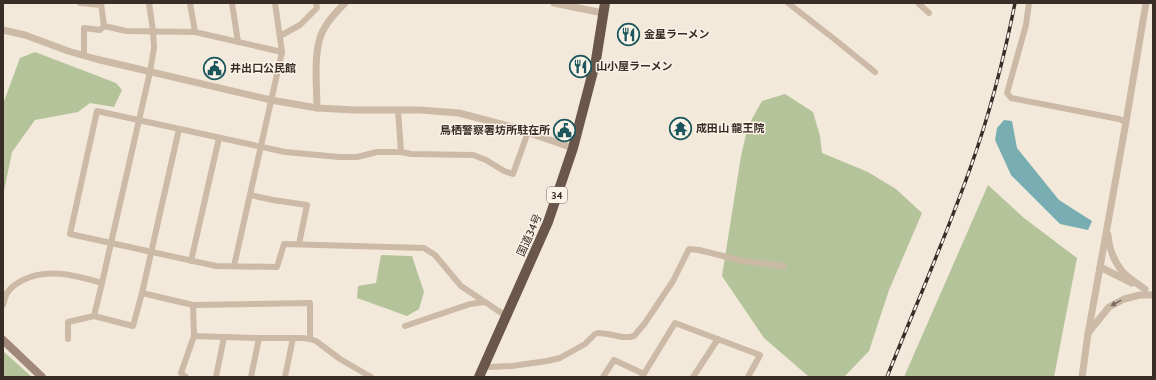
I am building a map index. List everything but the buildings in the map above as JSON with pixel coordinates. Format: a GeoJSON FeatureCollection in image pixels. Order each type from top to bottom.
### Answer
{"type":"FeatureCollection","features":[{"type":"Feature","properties":{"kind":"highway","name":"国道34号"},"geometry":{"type":"LineString","coordinates":[[479,377],[548,222],[573,148],[596,60],[604,8]]}},
{"type":"Feature","properties":{"kind":"main road"},"geometry":{"type":"LineString","coordinates":[[3,340],[42,377]]}},
{"type":"Feature","properties":{"kind":"street"},"geometry":{"type":"LineString","coordinates":[[80,3],[101,4],[104,26]]}},
{"type":"Feature","properties":{"kind":"street"},"geometry":{"type":"LineString","coordinates":[[94,316],[150,72],[154,48],[149,3]]}},
{"type":"Feature","properties":{"kind":"street"},"geometry":{"type":"LineString","coordinates":[[190,3],[195,32]]}},
{"type":"Feature","properties":{"kind":"street"},"geometry":{"type":"LineString","coordinates":[[232,3],[238,42]]}},
{"type":"Feature","properties":{"kind":"street"},"geometry":{"type":"LineString","coordinates":[[234,266],[282,52],[275,3]]}},
{"type":"Feature","properties":{"kind":"street"},"geometry":{"type":"LineString","coordinates":[[280,36],[300,25],[317,8],[316,3]]}},
{"type":"Feature","properties":{"kind":"street"},"geometry":{"type":"LineString","coordinates":[[317,108],[318,41],[324,28],[334,14],[345,3]]}},
{"type":"Feature","properties":{"kind":"street"},"geometry":{"type":"LineString","coordinates":[[554,3],[604,8]]}},
{"type":"Feature","properties":{"kind":"street"},"geometry":{"type":"LineString","coordinates":[[788,3],[875,72]]}},
{"type":"Feature","properties":{"kind":"street"},"geometry":{"type":"LineString","coordinates":[[918,3],[929,13]]}},
{"type":"Feature","properties":{"kind":"street"},"geometry":{"type":"LineString","coordinates":[[1029,3],[1026,24],[1007,93],[1011,98],[1119,119],[1126,122]]}},
{"type":"Feature","properties":{"kind":"street"},"geometry":{"type":"LineString","coordinates":[[1082,377],[1088,334],[1146,3]]}},
{"type":"Feature","properties":{"kind":"street"},"geometry":{"type":"LineString","coordinates":[[104,26],[126,31],[195,32],[282,52]]}},
{"type":"Feature","properties":{"kind":"street"},"geometry":{"type":"LineString","coordinates":[[84,55],[84,28],[100,30],[104,26]]}},
{"type":"Feature","properties":{"kind":"street"},"geometry":{"type":"LineString","coordinates":[[3,30],[25,35],[68,51],[271,100],[317,108],[354,110],[420,110],[459,113],[512,127],[573,148]]}},
{"type":"Feature","properties":{"kind":"street"},"geometry":{"type":"LineString","coordinates":[[398,110],[401,152]]}},
{"type":"Feature","properties":{"kind":"street"},"geometry":{"type":"LineString","coordinates":[[506,316],[461,286],[435,255],[424,248],[284,244],[277,267],[216,266],[70,234],[97,111],[285,152],[357,158],[377,152],[473,155],[513,174],[528,132]]}},
{"type":"Feature","properties":{"kind":"street"},"geometry":{"type":"LineString","coordinates":[[68,339],[68,322],[94,316],[133,326],[142,293],[179,128]]}},
{"type":"Feature","properties":{"kind":"street"},"geometry":{"type":"LineString","coordinates":[[191,261],[219,138]]}},
{"type":"Feature","properties":{"kind":"street"},"geometry":{"type":"LineString","coordinates":[[250,195],[307,205],[298,244]]}},
{"type":"Feature","properties":{"kind":"street"},"geometry":{"type":"LineString","coordinates":[[1108,226],[1109,242],[1114,258],[1123,272],[1153,295]]}},
{"type":"Feature","properties":{"kind":"street"},"geometry":{"type":"LineString","coordinates":[[484,364],[490,367],[512,366],[560,358],[585,344],[598,333],[622,337],[634,336],[673,281],[689,249],[743,261],[784,266]]}},
{"type":"Feature","properties":{"kind":"street"},"geometry":{"type":"LineString","coordinates":[[1100,267],[1145,289]]}},
{"type":"Feature","properties":{"kind":"street"},"geometry":{"type":"LineString","coordinates":[[3,305],[7,294],[14,284],[29,277],[43,273],[57,273],[77,276],[102,283]]}},
{"type":"Feature","properties":{"kind":"street"},"geometry":{"type":"LineString","coordinates":[[142,293],[193,305],[310,303],[310,339]]}},
{"type":"Feature","properties":{"kind":"street"},"geometry":{"type":"LineString","coordinates":[[1088,334],[1109,307],[1124,299],[1140,295],[1153,295]]}},
{"type":"Feature","properties":{"kind":"street"},"geometry":{"type":"LineString","coordinates":[[405,326],[470,304],[485,302]]}},
{"type":"Feature","properties":{"kind":"street"},"geometry":{"type":"LineString","coordinates":[[181,376],[194,336],[193,305]]}},
{"type":"Feature","properties":{"kind":"street"},"geometry":{"type":"LineString","coordinates":[[603,377],[614,360],[643,376],[675,323],[760,355],[748,377]]}},
{"type":"Feature","properties":{"kind":"street"},"geometry":{"type":"LineString","coordinates":[[194,336],[310,339],[316,341],[340,359],[371,377]]}},
{"type":"Feature","properties":{"kind":"street"},"geometry":{"type":"LineString","coordinates":[[216,377],[224,337]]}},
{"type":"Feature","properties":{"kind":"street"},"geometry":{"type":"LineString","coordinates":[[251,377],[259,338]]}},
{"type":"Feature","properties":{"kind":"street"},"geometry":{"type":"LineString","coordinates":[[285,377],[293,338]]}},
{"type":"Feature","properties":{"kind":"street"},"geometry":{"type":"LineString","coordinates":[[693,377],[718,339]]}},
{"type":"Feature","properties":{"kind":"green space"},"geometry":{"type":"Polygon","coordinates":[[[35,52],[116,83],[122,90],[114,107],[90,103],[78,112],[35,120],[12,152],[3,196],[3,104],[20,58],[35,52]]]}},
{"type":"Feature","properties":{"kind":"green space"},"geometry":{"type":"Polygon","coordinates":[[[785,94],[813,112],[820,136],[822,153],[868,172],[896,189],[922,213],[889,290],[869,351],[844,377],[808,376],[764,338],[722,276],[741,156],[748,126],[762,101],[785,94]]]}},
{"type":"Feature","properties":{"kind":"green space"},"geometry":{"type":"Polygon","coordinates":[[[988,185],[1024,218],[1077,258],[1054,377],[904,377],[988,185]]]}},
{"type":"Feature","properties":{"kind":"green space"},"geometry":{"type":"Polygon","coordinates":[[[381,255],[412,256],[424,292],[419,309],[407,316],[357,298],[358,286],[376,283],[381,255]]]}},
{"type":"Feature","properties":{"kind":"green space"},"geometry":{"type":"Polygon","coordinates":[[[3,351],[32,377],[3,377],[3,351]]]}},
{"type":"Feature","properties":{"kind":"water"},"geometry":{"type":"Polygon","coordinates":[[[1004,120],[1012,121],[1017,148],[1059,200],[1092,221],[1088,230],[1060,224],[1011,175],[995,140],[997,128],[1004,120]]]}},
{"type":"Feature","properties":{"kind":"railway"},"geometry":{"type":"LineString","coordinates":[[887,377],[951,219],[978,146],[996,85],[1015,3]]}},
{"type":"Feature","properties":{"kind":"place","name":"金星ラーメン"},"geometry":{"type":"Point","coordinates":[628,34]}},
{"type":"Feature","properties":{"kind":"place","name":"山小屋ラーメン"},"geometry":{"type":"Point","coordinates":[580,66]}},
{"type":"Feature","properties":{"kind":"place","name":"井出口公民館"},"geometry":{"type":"Point","coordinates":[214,68]}},
{"type":"Feature","properties":{"kind":"place","name":"成田山 龍王院"},"geometry":{"type":"Point","coordinates":[680,128]}},
{"type":"Feature","properties":{"kind":"place","name":"鳥栖警察署坊所駐在所"},"geometry":{"type":"Point","coordinates":[565,130]}}]}
